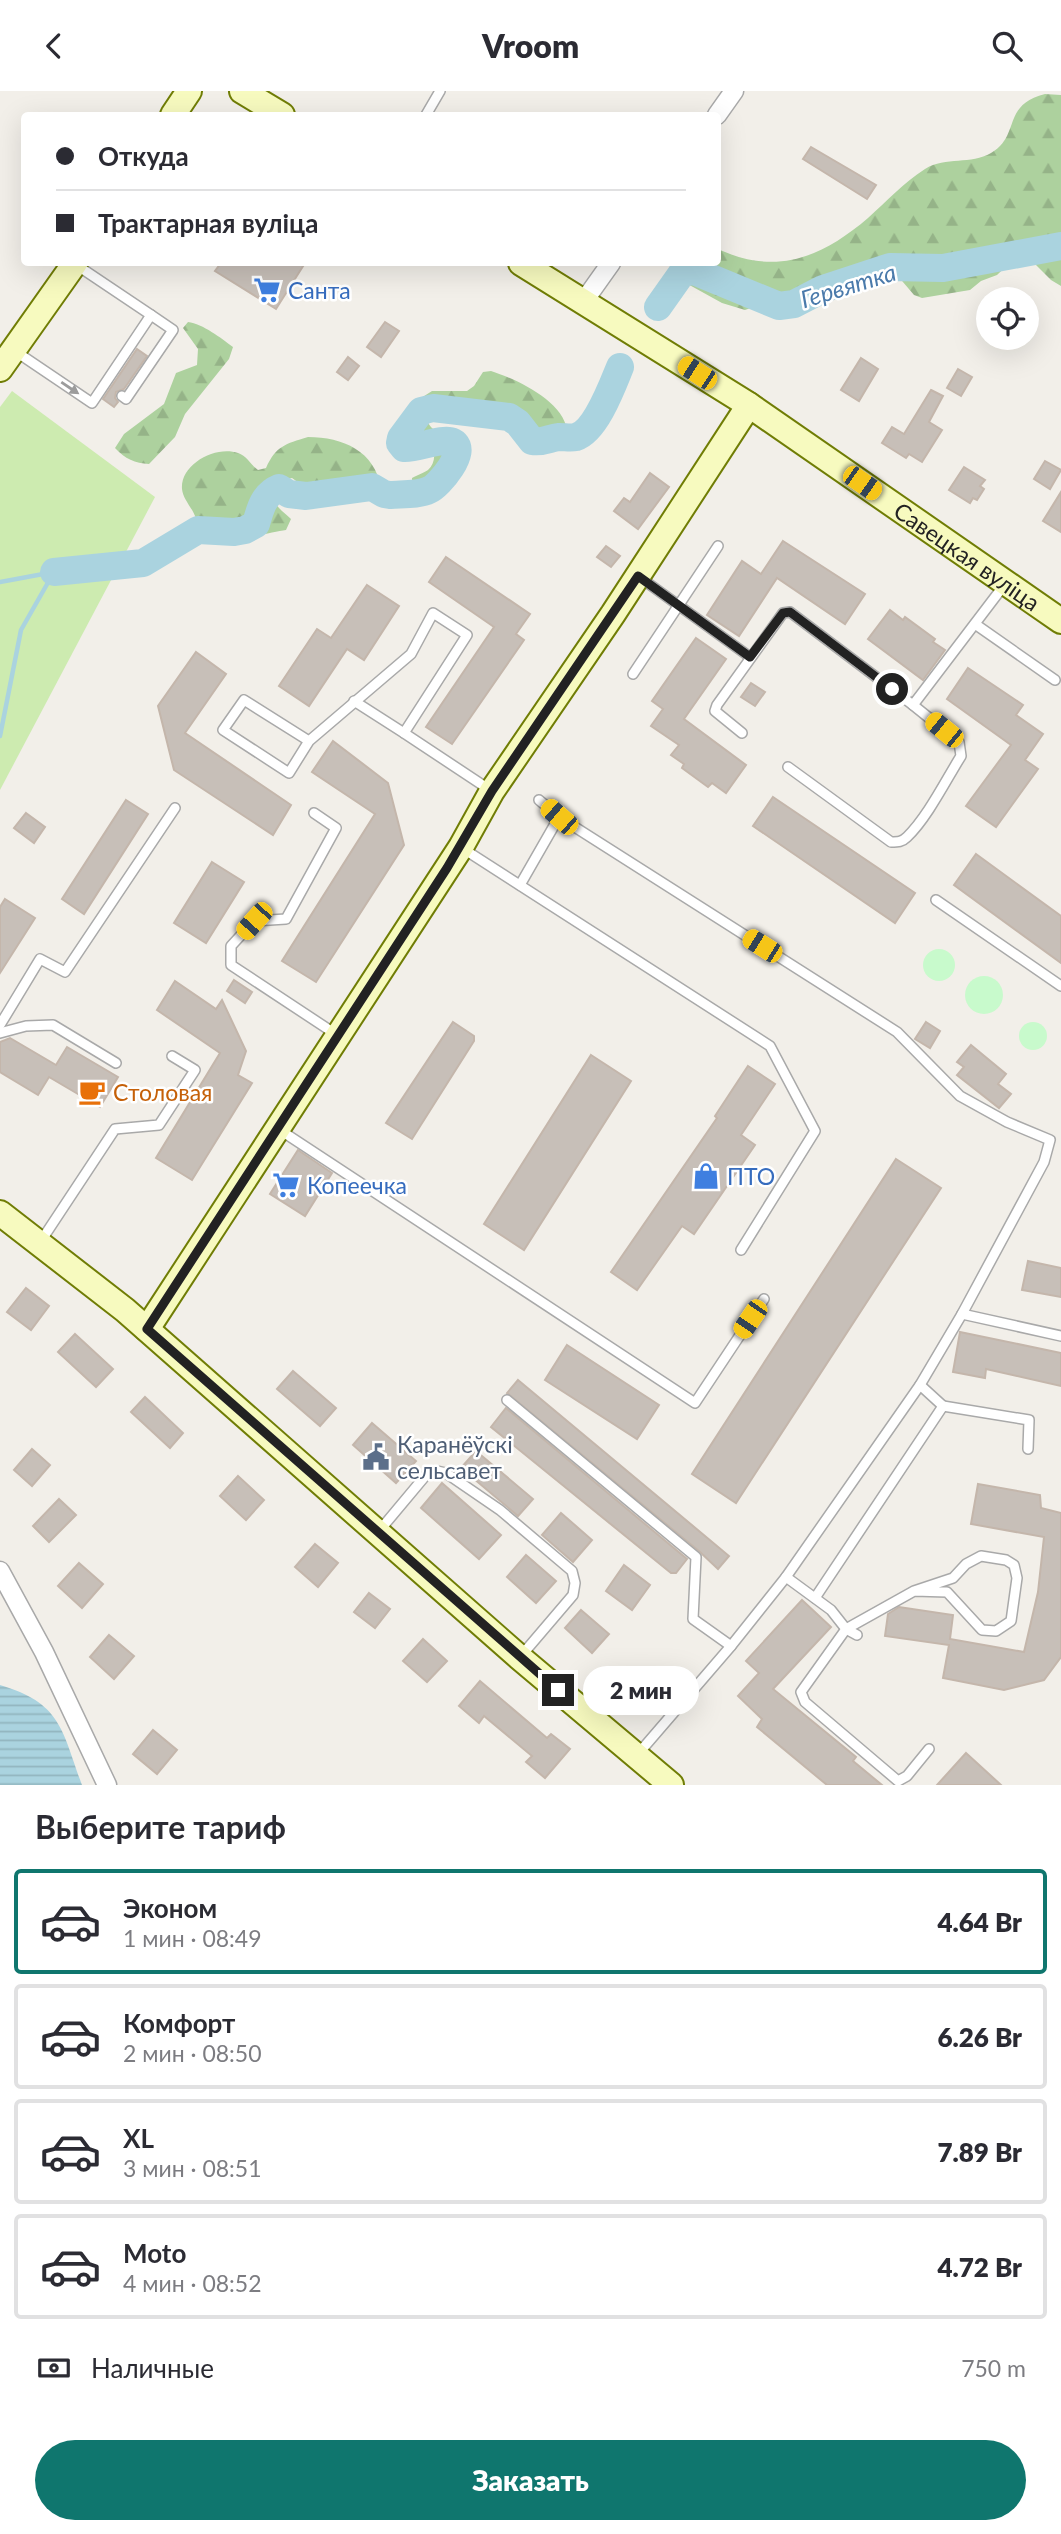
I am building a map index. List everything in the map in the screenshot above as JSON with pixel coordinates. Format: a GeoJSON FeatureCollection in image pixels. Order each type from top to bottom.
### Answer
{"type":"FeatureCollection","features":[{"type":"Feature","properties":{"kind":"street"},"geometry":{"type":"LineString","coordinates":[[175,112],[189,91]]}},
{"type":"Feature","properties":{"kind":"street"},"geometry":{"type":"LineString","coordinates":[[242,91],[277,112]]}},
{"type":"Feature","properties":{"kind":"street"},"geometry":{"type":"LineString","coordinates":[[719,112],[734,91]]}},
{"type":"Feature","properties":{"kind":"street"},"geometry":{"type":"LineString","coordinates":[[7,359],[73,266]]}},
{"type":"Feature","properties":{"kind":"street","name":"Савецкая вуліца"},"geometry":{"type":"LineString","coordinates":[[527,266],[749,405],[1061,621]]}},
{"type":"Feature","properties":{"kind":"street"},"geometry":{"type":"LineString","coordinates":[[584,301],[609,266]]}},
{"type":"Feature","properties":{"kind":"street"},"geometry":{"type":"LineString","coordinates":[[147,1329],[461,847],[492,791],[638,576],[749,405]]}},
{"type":"Feature","properties":{"kind":"street"},"geometry":{"type":"LineString","coordinates":[[0,1213],[147,1329],[519,1657],[671,1785]]}},
{"type":"Feature","properties":{"kind":"street"},"geometry":{"type":"LineString","coordinates":[[0,1571],[44,1652],[107,1785]]}},
{"type":"Feature","properties":{"kind":"lane"},"geometry":{"type":"LineString","coordinates":[[428,112],[440,91]]}},
{"type":"Feature","properties":{"kind":"lane"},"geometry":{"type":"LineString","coordinates":[[79,266],[173,330],[133,384],[126,399],[122,396]]}},
{"type":"Feature","properties":{"kind":"lane"},"geometry":{"type":"LineString","coordinates":[[7,359],[92,403],[126,358],[151,315]]}},
{"type":"Feature","properties":{"kind":"lane"},"geometry":{"type":"LineString","coordinates":[[633,674],[718,546]]}},
{"type":"Feature","properties":{"kind":"lane"},"geometry":{"type":"LineString","coordinates":[[638,576],[750,657]]}},
{"type":"Feature","properties":{"kind":"lane"},"geometry":{"type":"LineString","coordinates":[[913,705],[1006,582]]}},
{"type":"Feature","properties":{"kind":"lane"},"geometry":{"type":"LineString","coordinates":[[742,733],[715,711],[716,705],[783,613],[790,612],[913,705],[960,743],[962,749],[933,801],[907,837],[900,842],[891,842],[788,767]]}},
{"type":"Feature","properties":{"kind":"lane"},"geometry":{"type":"LineString","coordinates":[[309,741],[244,700],[222,730],[289,772],[309,741],[411,655],[433,613],[467,635],[404,733]]}},
{"type":"Feature","properties":{"kind":"lane"},"geometry":{"type":"LineString","coordinates":[[975,624],[1055,680]]}},
{"type":"Feature","properties":{"kind":"lane"},"geometry":{"type":"LineString","coordinates":[[354,701],[492,791]]}},
{"type":"Feature","properties":{"kind":"lane"},"geometry":{"type":"LineString","coordinates":[[539,800],[559,817],[897,1032],[960,1096],[1007,1122],[1050,1140],[1044,1161],[962,1314],[920,1385],[786,1577],[731,1646],[636,1755]]}},
{"type":"Feature","properties":{"kind":"lane"},"geometry":{"type":"LineString","coordinates":[[0,1025],[40,959],[65,972],[175,808]]}},
{"type":"Feature","properties":{"kind":"lane"},"geometry":{"type":"LineString","coordinates":[[314,813],[335,828],[317,862],[286,919],[254,921],[232,946],[232,965],[338,1036]]}},
{"type":"Feature","properties":{"kind":"lane"},"geometry":{"type":"LineString","coordinates":[[520,885],[559,817]]}},
{"type":"Feature","properties":{"kind":"lane"},"geometry":{"type":"LineString","coordinates":[[461,847],[770,1046],[815,1131],[741,1250]]}},
{"type":"Feature","properties":{"kind":"lane"},"geometry":{"type":"LineString","coordinates":[[936,900],[1061,986]]}},
{"type":"Feature","properties":{"kind":"lane"},"geometry":{"type":"LineString","coordinates":[[0,1033],[26,1026],[53,1025],[116,1063]]}},
{"type":"Feature","properties":{"kind":"lane"},"geometry":{"type":"LineString","coordinates":[[40,1243],[115,1129],[159,1125],[195,1070],[172,1056]]}},
{"type":"Feature","properties":{"kind":"lane"},"geometry":{"type":"LineString","coordinates":[[278,1129],[695,1403],[764,1299]]}},
{"type":"Feature","properties":{"kind":"lane"},"geometry":{"type":"LineString","coordinates":[[962,1314],[1061,1336]]}},
{"type":"Feature","properties":{"kind":"lane"},"geometry":{"type":"LineString","coordinates":[[920,1385],[943,1406],[1029,1420],[1028,1449]]}},
{"type":"Feature","properties":{"kind":"lane"},"geometry":{"type":"LineString","coordinates":[[507,1400],[696,1557],[693,1619],[731,1646]]}},
{"type":"Feature","properties":{"kind":"lane"},"geometry":{"type":"LineString","coordinates":[[815,1598],[943,1406]]}},
{"type":"Feature","properties":{"kind":"lane"},"geometry":{"type":"LineString","coordinates":[[377,1533],[426,1475],[436,1471],[446,1473],[500,1510],[572,1571],[575,1583],[573,1595],[519,1657]]}},
{"type":"Feature","properties":{"kind":"lane"},"geometry":{"type":"LineString","coordinates":[[914,1591],[947,1592],[982,1630],[996,1631],[1011,1621],[1017,1578],[1014,1565],[1006,1560],[981,1556],[965,1564],[953,1578],[914,1591],[846,1629],[806,1681],[801,1692],[805,1702],[898,1781],[907,1776],[929,1749]]}},
{"type":"Feature","properties":{"kind":"lane"},"geometry":{"type":"LineString","coordinates":[[786,1577],[831,1610],[846,1629],[857,1635]]}},
{"type":"Feature","properties":{"kind":"green space"},"geometry":{"type":"Polygon","coordinates":[[[1045,94],[1061,95],[1061,286],[1024,257],[1015,258],[997,275],[981,281],[970,290],[922,298],[914,295],[897,275],[880,267],[872,268],[847,291],[779,294],[765,303],[745,310],[722,303],[684,282],[678,266],[721,266],[721,250],[739,257],[779,262],[815,253],[833,244],[925,169],[991,153],[1006,138],[1016,113],[1031,99],[1045,94]]]}},
{"type":"Feature","properties":{"kind":"green space"},"geometry":{"type":"Polygon","coordinates":[[[188,322],[206,328],[233,347],[229,359],[185,414],[175,437],[149,464],[130,460],[115,448],[124,434],[164,404],[176,373],[197,365],[198,349],[183,328],[188,322]]]}},
{"type":"Feature","properties":{"kind":"green space"},"geometry":{"type":"Polygon","coordinates":[[[491,371],[525,386],[548,401],[564,419],[567,430],[560,438],[544,442],[503,426],[492,426],[458,414],[441,412],[428,423],[459,449],[456,468],[453,474],[442,481],[416,486],[412,483],[412,478],[428,470],[434,455],[432,447],[426,441],[406,430],[407,413],[418,400],[432,391],[467,391],[474,386],[483,372],[491,371]]]}},
{"type":"Feature","properties":{"kind":"green space"},"geometry":{"type":"Polygon","coordinates":[[[12,391],[155,497],[0,790],[0,407],[12,391]]]}},
{"type":"Feature","properties":{"kind":"green space"},"geometry":{"type":"Polygon","coordinates":[[[308,437],[345,443],[355,449],[372,464],[381,488],[376,492],[327,503],[292,478],[284,480],[274,487],[273,497],[291,519],[286,530],[226,541],[211,540],[205,536],[182,489],[183,480],[193,465],[210,454],[229,451],[244,456],[258,470],[266,468],[282,447],[308,437]]]}},
{"type":"Feature","properties":{"kind":"green space"},"geometry":{"type":"Polygon","coordinates":[[[939,949],[951,953],[955,965],[951,977],[939,981],[927,977],[923,965],[927,953],[939,949]]]}},
{"type":"Feature","properties":{"kind":"green space"},"geometry":{"type":"Polygon","coordinates":[[[984,976],[997,982],[1003,995],[997,1008],[984,1014],[971,1008],[965,995],[971,982],[984,976]]]}},
{"type":"Feature","properties":{"kind":"green space"},"geometry":{"type":"Polygon","coordinates":[[[1033,1022],[1043,1026],[1047,1036],[1043,1046],[1033,1050],[1023,1046],[1019,1036],[1023,1026],[1033,1022]]]}},
{"type":"Feature","properties":{"kind":"water"},"geometry":{"type":"Polygon","coordinates":[[[0,1685],[21,1692],[48,1710],[64,1734],[82,1785],[0,1785],[0,1685]]]}},
{"type":"Feature","properties":{"kind":"building"},"geometry":{"type":"Polygon","coordinates":[[[811,147],[876,185],[867,199],[803,159],[811,147]]]}},
{"type":"Feature","properties":{"kind":"building","name":"Санта"},"geometry":{"type":"Polygon","coordinates":[[[219,266],[303,266],[276,309],[215,271],[219,266]]]}},
{"type":"Feature","properties":{"kind":"building"},"geometry":{"type":"Polygon","coordinates":[[[385,322],[399,331],[381,357],[367,347],[385,322]]]}},
{"type":"Feature","properties":{"kind":"building"},"geometry":{"type":"Polygon","coordinates":[[[137,349],[147,356],[124,389],[116,392],[115,398],[118,402],[114,407],[103,399],[137,349]]]}},
{"type":"Feature","properties":{"kind":"building"},"geometry":{"type":"Polygon","coordinates":[[[348,357],[359,366],[348,380],[337,372],[348,357]]]}},
{"type":"Feature","properties":{"kind":"building"},"geometry":{"type":"Polygon","coordinates":[[[861,358],[878,369],[859,401],[841,390],[861,358]]]}},
{"type":"Feature","properties":{"kind":"building"},"geometry":{"type":"Polygon","coordinates":[[[958,369],[972,377],[961,396],[947,388],[958,369]]]}},
{"type":"Feature","properties":{"kind":"building"},"geometry":{"type":"Polygon","coordinates":[[[931,390],[943,396],[929,422],[942,430],[922,462],[909,454],[906,458],[882,443],[892,427],[904,434],[931,390]]]}},
{"type":"Feature","properties":{"kind":"building"},"geometry":{"type":"Polygon","coordinates":[[[1045,461],[1061,470],[1050,489],[1034,479],[1045,461]]]}},
{"type":"Feature","properties":{"kind":"building"},"geometry":{"type":"Polygon","coordinates":[[[964,467],[985,480],[980,486],[984,489],[977,500],[973,498],[970,503],[949,490],[964,467]]]}},
{"type":"Feature","properties":{"kind":"building"},"geometry":{"type":"Polygon","coordinates":[[[650,473],[669,487],[638,529],[614,511],[624,498],[630,502],[650,473]]]}},
{"type":"Feature","properties":{"kind":"building"},"geometry":{"type":"Polygon","coordinates":[[[1061,492],[1061,532],[1043,521],[1061,492]]]}},
{"type":"Feature","properties":{"kind":"building"},"geometry":{"type":"Polygon","coordinates":[[[783,541],[865,594],[845,624],[777,578],[739,636],[707,615],[742,561],[761,574],[783,541]]]}},
{"type":"Feature","properties":{"kind":"building"},"geometry":{"type":"Polygon","coordinates":[[[606,546],[620,556],[611,567],[597,557],[606,546]]]}},
{"type":"Feature","properties":{"kind":"building"},"geometry":{"type":"Polygon","coordinates":[[[446,557],[530,614],[516,634],[524,640],[452,744],[426,727],[494,627],[429,582],[446,557]]]}},
{"type":"Feature","properties":{"kind":"building"},"geometry":{"type":"Polygon","coordinates":[[[367,585],[399,606],[364,660],[347,649],[309,706],[279,686],[317,629],[331,638],[367,585]]]}},
{"type":"Feature","properties":{"kind":"building"},"geometry":{"type":"Polygon","coordinates":[[[890,610],[903,620],[905,617],[935,639],[933,642],[945,650],[923,680],[868,639],[890,610]]]}},
{"type":"Feature","properties":{"kind":"building"},"geometry":{"type":"Polygon","coordinates":[[[696,638],[726,659],[684,719],[746,765],[726,793],[712,783],[708,787],[682,768],[684,764],[671,755],[679,745],[651,726],[663,709],[652,701],[696,638]]]}},
{"type":"Feature","properties":{"kind":"building"},"geometry":{"type":"Polygon","coordinates":[[[196,652],[226,674],[185,733],[291,805],[273,835],[174,770],[158,706],[196,652]]]}},
{"type":"Feature","properties":{"kind":"building"},"geometry":{"type":"Polygon","coordinates":[[[968,668],[1023,705],[1016,715],[1043,734],[1025,760],[1038,769],[996,827],[966,806],[1011,745],[947,699],[968,668]]]}},
{"type":"Feature","properties":{"kind":"building"},"geometry":{"type":"Polygon","coordinates":[[[751,683],[765,692],[755,706],[741,697],[751,683]]]}},
{"type":"Feature","properties":{"kind":"building"},"geometry":{"type":"Polygon","coordinates":[[[333,741],[388,783],[404,845],[316,982],[282,961],[375,814],[312,772],[333,741]]]}},
{"type":"Feature","properties":{"kind":"building"},"geometry":{"type":"Polygon","coordinates":[[[773,797],[915,893],[895,923],[753,826],[773,797]]]}},
{"type":"Feature","properties":{"kind":"building"},"geometry":{"type":"Polygon","coordinates":[[[126,800],[148,814],[84,914],[62,899],[126,800]]]}},
{"type":"Feature","properties":{"kind":"building"},"geometry":{"type":"Polygon","coordinates":[[[26,813],[45,827],[34,843],[14,828],[26,813]]]}},
{"type":"Feature","properties":{"kind":"building"},"geometry":{"type":"Polygon","coordinates":[[[976,854],[1061,916],[1061,963],[954,885],[976,854]]]}},
{"type":"Feature","properties":{"kind":"building"},"geometry":{"type":"Polygon","coordinates":[[[212,862],[244,882],[206,943],[174,923],[212,862]]]}},
{"type":"Feature","properties":{"kind":"building"},"geometry":{"type":"Polygon","coordinates":[[[5,899],[35,918],[0,973],[0,907],[5,899]]]}},
{"type":"Feature","properties":{"kind":"building"},"geometry":{"type":"Polygon","coordinates":[[[234,980],[252,992],[245,1003],[227,991],[234,980]]]}},
{"type":"Feature","properties":{"kind":"building"},"geometry":{"type":"Polygon","coordinates":[[[175,981],[216,1009],[222,1000],[246,1051],[238,1075],[252,1083],[192,1180],[156,1158],[220,1053],[157,1010],[175,981]]]}},
{"type":"Feature","properties":{"kind":"building"},"geometry":{"type":"Polygon","coordinates":[[[453,1022],[474,1036],[474,1041],[412,1139],[386,1123],[453,1022]]]}},
{"type":"Feature","properties":{"kind":"building"},"geometry":{"type":"Polygon","coordinates":[[[926,1022],[940,1031],[930,1048],[915,1039],[926,1022]]]}},
{"type":"Feature","properties":{"kind":"building"},"geometry":{"type":"Polygon","coordinates":[[[10,1038],[56,1065],[67,1047],[118,1077],[100,1107],[49,1077],[38,1095],[0,1072],[0,1042],[10,1038]]]}},
{"type":"Feature","properties":{"kind":"building"},"geometry":{"type":"Polygon","coordinates":[[[971,1045],[1006,1074],[998,1084],[1011,1094],[999,1108],[957,1075],[964,1067],[957,1062],[971,1045]]]}},
{"type":"Feature","properties":{"kind":"building"},"geometry":{"type":"Polygon","coordinates":[[[591,1055],[631,1081],[524,1250],[484,1224],[591,1055]]]}},
{"type":"Feature","properties":{"kind":"building"},"geometry":{"type":"Polygon","coordinates":[[[748,1066],[775,1084],[741,1135],[755,1145],[694,1234],[682,1226],[637,1290],[611,1272],[717,1118],[715,1116],[748,1066]]]}},
{"type":"Feature","properties":{"kind":"building"},"geometry":{"type":"Polygon","coordinates":[[[298,1150],[332,1173],[305,1216],[270,1194],[298,1150]]]}},
{"type":"Feature","properties":{"kind":"building"},"geometry":{"type":"Polygon","coordinates":[[[896,1159],[941,1188],[736,1503],[692,1474],[896,1159]]]}},
{"type":"Feature","properties":{"kind":"building"},"geometry":{"type":"Polygon","coordinates":[[[1028,1261],[1061,1268],[1061,1297],[1022,1290],[1028,1261]]]}},
{"type":"Feature","properties":{"kind":"building"},"geometry":{"type":"Polygon","coordinates":[[[26,1288],[49,1306],[31,1330],[7,1312],[26,1288]]]}},
{"type":"Feature","properties":{"kind":"building"},"geometry":{"type":"Polygon","coordinates":[[[960,1332],[1061,1353],[1061,1386],[986,1369],[985,1378],[953,1372],[960,1332]]]}},
{"type":"Feature","properties":{"kind":"building"},"geometry":{"type":"Polygon","coordinates":[[[75,1334],[113,1369],[96,1387],[58,1352],[75,1334]]]}},
{"type":"Feature","properties":{"kind":"building"},"geometry":{"type":"Polygon","coordinates":[[[567,1345],[659,1405],[637,1439],[545,1380],[567,1345]]]}},
{"type":"Feature","properties":{"kind":"building"},"geometry":{"type":"Polygon","coordinates":[[[293,1371],[336,1408],[320,1426],[277,1389],[293,1371]]]}},
{"type":"Feature","properties":{"kind":"building"},"geometry":{"type":"Polygon","coordinates":[[[518,1380],[729,1556],[718,1569],[507,1393],[518,1380]]]}},
{"type":"Feature","properties":{"kind":"building"},"geometry":{"type":"Polygon","coordinates":[[[145,1397],[183,1433],[170,1448],[131,1412],[145,1397]]]}},
{"type":"Feature","properties":{"kind":"building"},"geometry":{"type":"Polygon","coordinates":[[[506,1408],[687,1559],[676,1573],[671,1573],[491,1427],[506,1408]]]}},
{"type":"Feature","properties":{"kind":"building"},"geometry":{"type":"Polygon","coordinates":[[[372,1423],[416,1461],[396,1483],[353,1445],[372,1423]]]}},
{"type":"Feature","properties":{"kind":"building"},"geometry":{"type":"Polygon","coordinates":[[[32,1449],[50,1465],[32,1486],[14,1470],[32,1449]]]}},
{"type":"Feature","properties":{"kind":"building"},"geometry":{"type":"Polygon","coordinates":[[[476,1451],[533,1499],[518,1516],[461,1468],[476,1451]]]}},
{"type":"Feature","properties":{"kind":"building"},"geometry":{"type":"Polygon","coordinates":[[[238,1476],[264,1500],[246,1520],[220,1496],[238,1476]]]}},
{"type":"Feature","properties":{"kind":"building"},"geometry":{"type":"Polygon","coordinates":[[[442,1483],[501,1535],[479,1559],[421,1508],[442,1483]]]}},
{"type":"Feature","properties":{"kind":"building"},"geometry":{"type":"Polygon","coordinates":[[[978,1484],[1040,1495],[1041,1508],[1061,1513],[1061,1657],[1044,1680],[1004,1690],[943,1678],[949,1645],[885,1636],[888,1614],[899,1607],[953,1615],[950,1639],[1024,1652],[1038,1592],[1044,1537],[971,1524],[978,1484]]]}},
{"type":"Feature","properties":{"kind":"building"},"geometry":{"type":"Polygon","coordinates":[[[59,1499],[76,1515],[49,1542],[33,1526],[59,1499]]]}},
{"type":"Feature","properties":{"kind":"building"},"geometry":{"type":"Polygon","coordinates":[[[561,1513],[592,1540],[573,1562],[542,1535],[561,1513]]]}},
{"type":"Feature","properties":{"kind":"building"},"geometry":{"type":"Polygon","coordinates":[[[315,1544],[338,1563],[318,1587],[295,1567],[315,1544]]]}},
{"type":"Feature","properties":{"kind":"building"},"geometry":{"type":"Polygon","coordinates":[[[526,1555],[556,1581],[536,1603],[507,1577],[526,1555]]]}},
{"type":"Feature","properties":{"kind":"building"},"geometry":{"type":"Polygon","coordinates":[[[79,1563],[103,1584],[82,1608],[58,1586],[79,1563]]]}},
{"type":"Feature","properties":{"kind":"building"},"geometry":{"type":"Polygon","coordinates":[[[624,1565],[650,1585],[632,1610],[606,1591],[624,1565]]]}},
{"type":"Feature","properties":{"kind":"building"},"geometry":{"type":"Polygon","coordinates":[[[369,1593],[390,1609],[375,1628],[354,1612],[369,1593]]]}},
{"type":"Feature","properties":{"kind":"building"},"geometry":{"type":"Polygon","coordinates":[[[802,1600],[831,1627],[773,1689],[856,1757],[853,1761],[882,1785],[827,1785],[757,1727],[762,1719],[738,1696],[759,1673],[746,1661],[802,1600]]]}},
{"type":"Feature","properties":{"kind":"building"},"geometry":{"type":"Polygon","coordinates":[[[581,1610],[609,1634],[592,1653],[565,1628],[581,1610]]]}},
{"type":"Feature","properties":{"kind":"building"},"geometry":{"type":"Polygon","coordinates":[[[109,1635],[134,1656],[114,1679],[90,1657],[109,1635]]]}},
{"type":"Feature","properties":{"kind":"building"},"geometry":{"type":"Polygon","coordinates":[[[423,1639],[447,1661],[427,1682],[403,1661],[423,1639]]]}},
{"type":"Feature","properties":{"kind":"building"},"geometry":{"type":"Polygon","coordinates":[[[480,1681],[547,1738],[551,1734],[570,1749],[545,1778],[526,1762],[532,1756],[484,1716],[479,1723],[459,1706],[480,1681]]]}},
{"type":"Feature","properties":{"kind":"building"},"geometry":{"type":"Polygon","coordinates":[[[153,1730],[177,1750],[157,1774],[133,1754],[153,1730]]]}},
{"type":"Feature","properties":{"kind":"building"},"geometry":{"type":"Polygon","coordinates":[[[966,1753],[1001,1785],[937,1785],[966,1753]]]}},
{"type":"Feature","properties":{"kind":"waterway","name":"Гервятка"},"geometry":{"type":"LineString","coordinates":[[658,307],[682,273],[694,271],[779,306],[794,304],[823,289],[890,267],[943,268],[1061,246]]}},
{"type":"Feature","properties":{"kind":"waterway","name":"Гервятка"},"geometry":{"type":"LineString","coordinates":[[54,572],[143,563],[198,530],[245,530],[256,524],[266,498],[279,488],[289,494],[306,496],[372,487],[390,495],[425,492],[434,487],[451,467],[457,446],[453,442],[443,441],[404,448],[400,443],[401,438],[421,411],[433,408],[509,417],[518,423],[532,441],[576,437],[597,417],[620,367]]}},
{"type":"Feature","properties":{"kind":"waterway"},"geometry":{"type":"LineString","coordinates":[[0,582],[54,572]]}},
{"type":"Feature","properties":{"kind":"waterway","name":"Гервятка"},"geometry":{"type":"LineString","coordinates":[[0,736],[21,630],[54,572]]}},
{"type":"Feature","properties":{"kind":"place","name":"Санта"},"geometry":{"type":"Point","coordinates":[267,290]}},
{"type":"Feature","properties":{"kind":"place","name":"Столовая"},"geometry":{"type":"Point","coordinates":[92,1092]}},
{"type":"Feature","properties":{"kind":"place","name":"ПТО"},"geometry":{"type":"Point","coordinates":[706,1176]}},
{"type":"Feature","properties":{"kind":"place","name":"Копеечка"},"geometry":{"type":"Point","coordinates":[286,1185]}},
{"type":"Feature","properties":{"kind":"place","name":"Каранёўскі сельсавет"},"geometry":{"type":"Point","coordinates":[376,1457]}},
{"type":"Feature","properties":{"kind":"route"},"geometry":{"type":"LineString","coordinates":[[558,1690],[147,1329],[461,847],[492,791],[638,576],[750,657],[783,613],[790,612],[892,689]]}}]}
